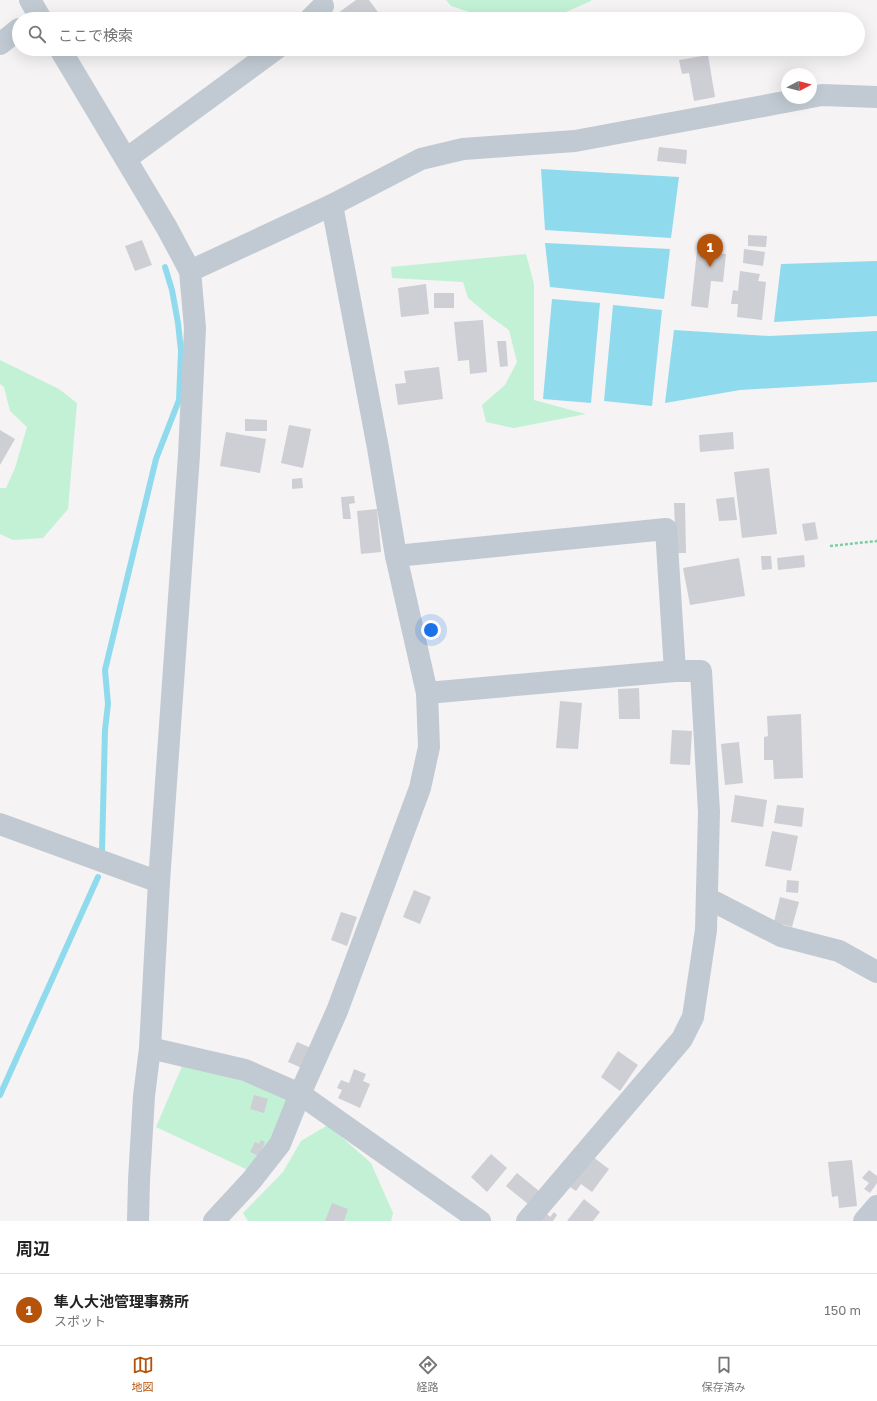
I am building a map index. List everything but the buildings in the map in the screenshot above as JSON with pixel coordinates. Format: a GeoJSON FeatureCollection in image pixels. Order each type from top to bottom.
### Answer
{"type":"FeatureCollection","features":[{"type":"Feature","properties":{"kind":"street"},"geometry":{"type":"LineString","coordinates":[[0,44],[12,35]]}},
{"type":"Feature","properties":{"kind":"street"},"geometry":{"type":"LineString","coordinates":[[64,56],[168,228],[190,271],[195,328],[189,455],[159,882],[150,1048],[144,1104],[138,1221]]}},
{"type":"Feature","properties":{"kind":"street"},"geometry":{"type":"LineString","coordinates":[[126,159],[266,56]]}},
{"type":"Feature","properties":{"kind":"street"},"geometry":{"type":"LineString","coordinates":[[817,96],[877,97]]}},
{"type":"Feature","properties":{"kind":"street"},"geometry":{"type":"LineString","coordinates":[[190,271],[332,205],[421,159],[463,149],[575,141],[781,103]]}},
{"type":"Feature","properties":{"kind":"street"},"geometry":{"type":"LineString","coordinates":[[214,1221],[251,1181],[280,1144],[300,1094],[337,1011],[420,788],[429,747],[427,693],[396,556],[378,448],[332,205]]}},
{"type":"Feature","properties":{"kind":"street"},"geometry":{"type":"LineString","coordinates":[[396,556],[666,529],[675,671]]}},
{"type":"Feature","properties":{"kind":"street"},"geometry":{"type":"LineString","coordinates":[[427,693],[675,671],[701,671],[709,812],[706,930],[693,1018],[682,1039],[527,1221]]}},
{"type":"Feature","properties":{"kind":"street"},"geometry":{"type":"LineString","coordinates":[[0,824],[159,882]]}},
{"type":"Feature","properties":{"kind":"street"},"geometry":{"type":"LineString","coordinates":[[707,898],[780,936],[839,951],[877,972]]}},
{"type":"Feature","properties":{"kind":"street"},"geometry":{"type":"LineString","coordinates":[[150,1048],[245,1070],[300,1094],[480,1221]]}},
{"type":"Feature","properties":{"kind":"street"},"geometry":{"type":"LineString","coordinates":[[864,1221],[877,1206]]}},
{"type":"Feature","properties":{"kind":"path"},"geometry":{"type":"LineString","coordinates":[[830,546],[877,541]]}},
{"type":"Feature","properties":{"kind":"green space"},"geometry":{"type":"Polygon","coordinates":[[[446,0],[591,0],[566,12],[469,12],[451,6],[446,0]]]}},
{"type":"Feature","properties":{"kind":"green space"},"geometry":{"type":"Polygon","coordinates":[[[526,254],[534,284],[534,400],[586,414],[514,428],[486,422],[482,405],[505,385],[517,362],[509,330],[468,298],[463,282],[392,278],[391,267],[526,254]]]}},
{"type":"Feature","properties":{"kind":"green space"},"geometry":{"type":"Polygon","coordinates":[[[0,360],[59,389],[77,403],[68,509],[43,538],[13,540],[0,534],[0,488],[6,488],[15,468],[27,427],[10,411],[4,387],[0,384],[0,360]]]}},
{"type":"Feature","properties":{"kind":"green space"},"geometry":{"type":"Polygon","coordinates":[[[183,1064],[235,1075],[285,1095],[289,1105],[275,1141],[250,1171],[156,1127],[183,1064]]]}},
{"type":"Feature","properties":{"kind":"green space"},"geometry":{"type":"Polygon","coordinates":[[[328,1125],[371,1163],[393,1213],[391,1221],[248,1221],[243,1213],[283,1172],[301,1141],[328,1125]]]}},
{"type":"Feature","properties":{"kind":"water"},"geometry":{"type":"Polygon","coordinates":[[[541,169],[679,177],[671,238],[545,230],[541,169]]]}},
{"type":"Feature","properties":{"kind":"water"},"geometry":{"type":"Polygon","coordinates":[[[545,243],[670,249],[664,299],[550,287],[545,243]]]}},
{"type":"Feature","properties":{"kind":"water"},"geometry":{"type":"Polygon","coordinates":[[[877,261],[877,316],[774,322],[781,264],[877,261]]]}},
{"type":"Feature","properties":{"kind":"water"},"geometry":{"type":"Polygon","coordinates":[[[552,299],[600,303],[591,403],[543,399],[552,299]]]}},
{"type":"Feature","properties":{"kind":"water"},"geometry":{"type":"Polygon","coordinates":[[[613,305],[662,310],[652,406],[604,401],[613,305]]]}},
{"type":"Feature","properties":{"kind":"water"},"geometry":{"type":"Polygon","coordinates":[[[674,330],[769,336],[877,331],[877,382],[740,390],[665,403],[674,330]]]}},
{"type":"Feature","properties":{"kind":"waterway"},"geometry":{"type":"LineString","coordinates":[[102,852],[105,730],[108,704],[105,670],[156,459],[179,400],[181,351],[172,290],[165,267]]}},
{"type":"Feature","properties":{"kind":"waterway"},"geometry":{"type":"LineString","coordinates":[[0,1095],[98,877]]}},
{"type":"Feature","properties":{"kind":"place","name":"隼人大池管理事務所"},"geometry":{"type":"Point","coordinates":[710,267]}}]}
